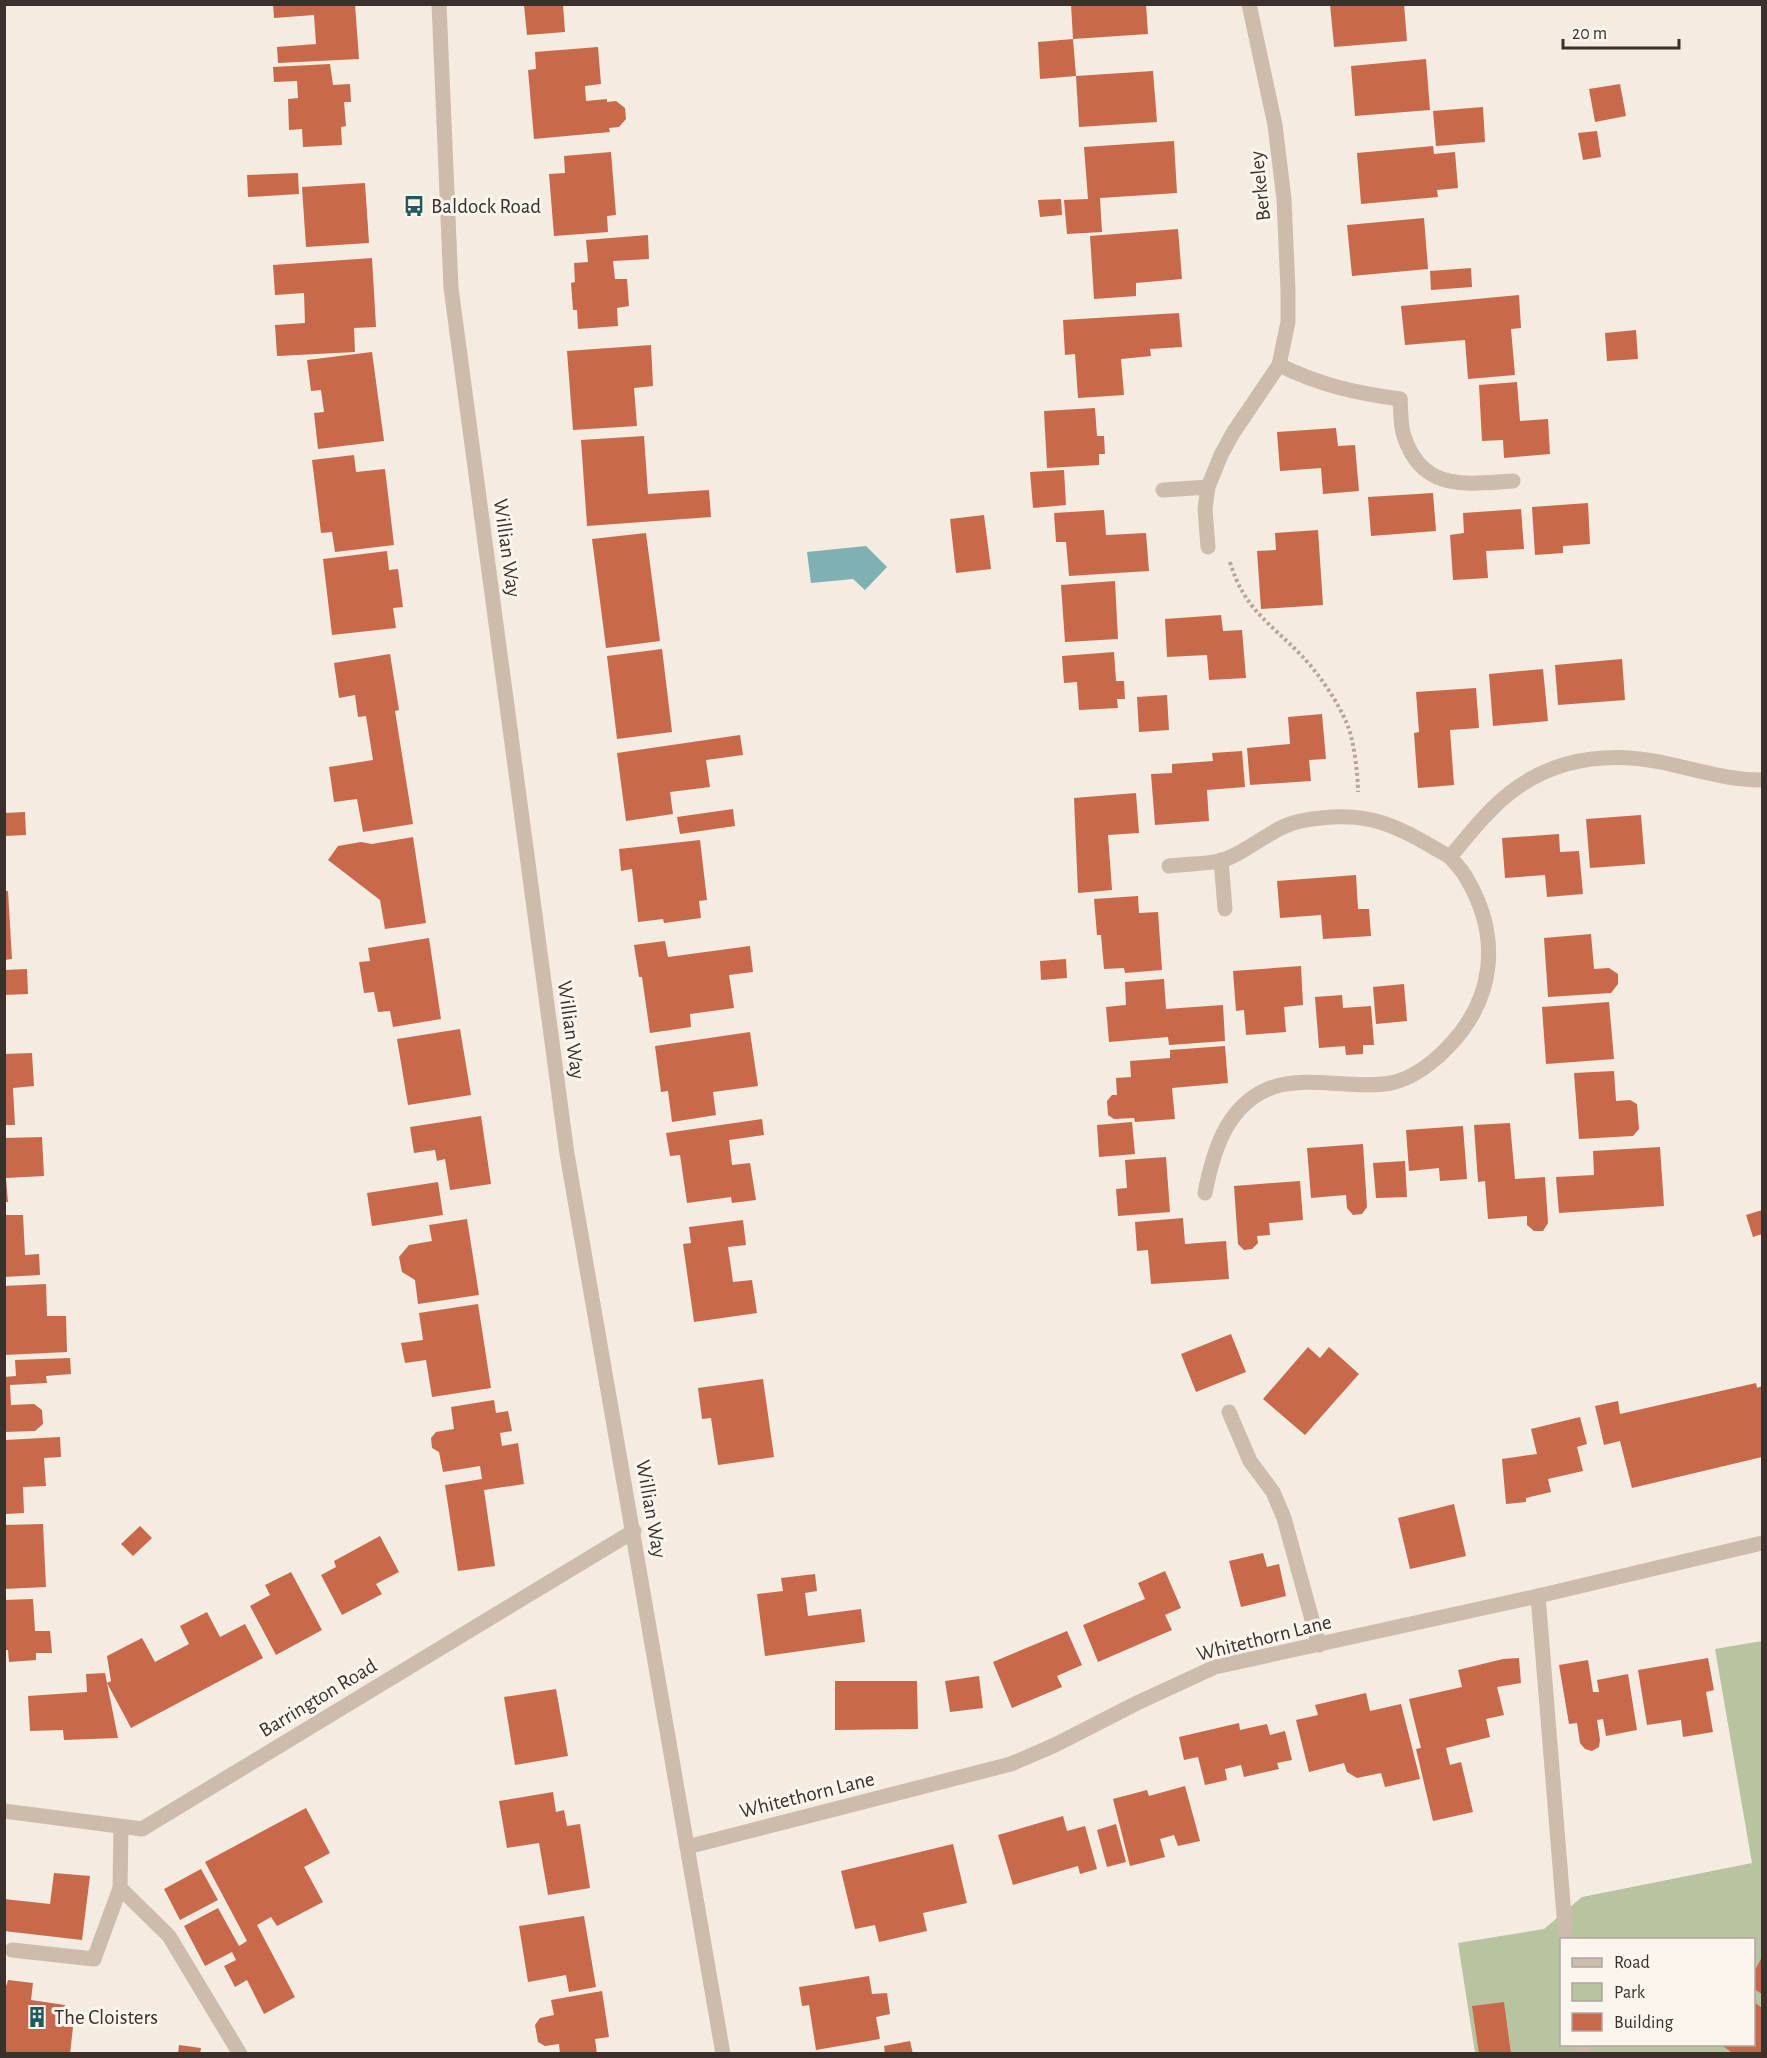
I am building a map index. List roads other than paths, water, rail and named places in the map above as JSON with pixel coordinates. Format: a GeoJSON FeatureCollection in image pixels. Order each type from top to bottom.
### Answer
{"type":"FeatureCollection","features":[{"type":"Feature","properties":{"kind":"street","name":"Willian Way"},"geometry":{"type":"LineString","coordinates":[[439,4],[453,300],[567,1154],[723,2054]]}},
{"type":"Feature","properties":{"kind":"street","name":"Berkeley"},"geometry":{"type":"LineString","coordinates":[[1208,548],[1205,509],[1208,486],[1233,433],[1279,365],[1288,322],[1284,199],[1275,125],[1249,4]]}},
{"type":"Feature","properties":{"kind":"street"},"geometry":{"type":"LineString","coordinates":[[1279,365],[1323,384],[1361,394],[1400,399],[1403,435],[1411,452],[1422,467],[1449,483],[1513,481]]}},
{"type":"Feature","properties":{"kind":"street"},"geometry":{"type":"LineString","coordinates":[[1163,490],[1208,486]]}},
{"type":"Feature","properties":{"kind":"street"},"geometry":{"type":"LineString","coordinates":[[1450,857],[1489,811],[1514,789],[1570,761],[1633,758],[1661,762],[1725,778],[1762,780]]}},
{"type":"Feature","properties":{"kind":"street"},"geometry":{"type":"LineString","coordinates":[[1169,866],[1221,860],[1288,825],[1335,816],[1372,819],[1396,827],[1450,857],[1467,879],[1487,930],[1489,955],[1486,980],[1479,1005],[1463,1032],[1443,1053],[1421,1070],[1394,1082],[1370,1086],[1288,1083],[1268,1089],[1246,1102],[1220,1136],[1210,1165],[1205,1193]]}},
{"type":"Feature","properties":{"kind":"street"},"geometry":{"type":"LineString","coordinates":[[1221,860],[1226,909]]}},
{"type":"Feature","properties":{"kind":"street"},"geometry":{"type":"LineString","coordinates":[[1229,1412],[1250,1461],[1273,1492],[1284,1518],[1319,1645]]}},
{"type":"Feature","properties":{"kind":"street","name":"Barrington Road"},"geometry":{"type":"LineString","coordinates":[[4,1811],[142,1829],[634,1531]]}},
{"type":"Feature","properties":{"kind":"street","name":"Whitethorn Lane"},"geometry":{"type":"LineString","coordinates":[[687,1847],[1011,1764],[1215,1667],[1538,1596],[1762,1543]]}},
{"type":"Feature","properties":{"kind":"street"},"geometry":{"type":"LineString","coordinates":[[1538,1596],[1566,1938]]}},
{"type":"Feature","properties":{"kind":"street"},"geometry":{"type":"LineString","coordinates":[[12,1950],[94,1959],[120,1888],[121,1827]]}},
{"type":"Feature","properties":{"kind":"street"},"geometry":{"type":"LineString","coordinates":[[120,1888],[169,1936],[240,2054]]}},
{"type":"Feature","properties":{"kind":"water"},"geometry":{"type":"Polygon","coordinates":[[[866,546],[887,567],[865,590],[853,579],[811,583],[807,552],[866,546]]]}},
{"type":"Feature","properties":{"kind":"place","name":"Baldock Road"},"geometry":{"type":"Point","coordinates":[414,206]}},
{"type":"Feature","properties":{"kind":"place","name":"The Cloisters"},"geometry":{"type":"Point","coordinates":[37,2017]}}]}
